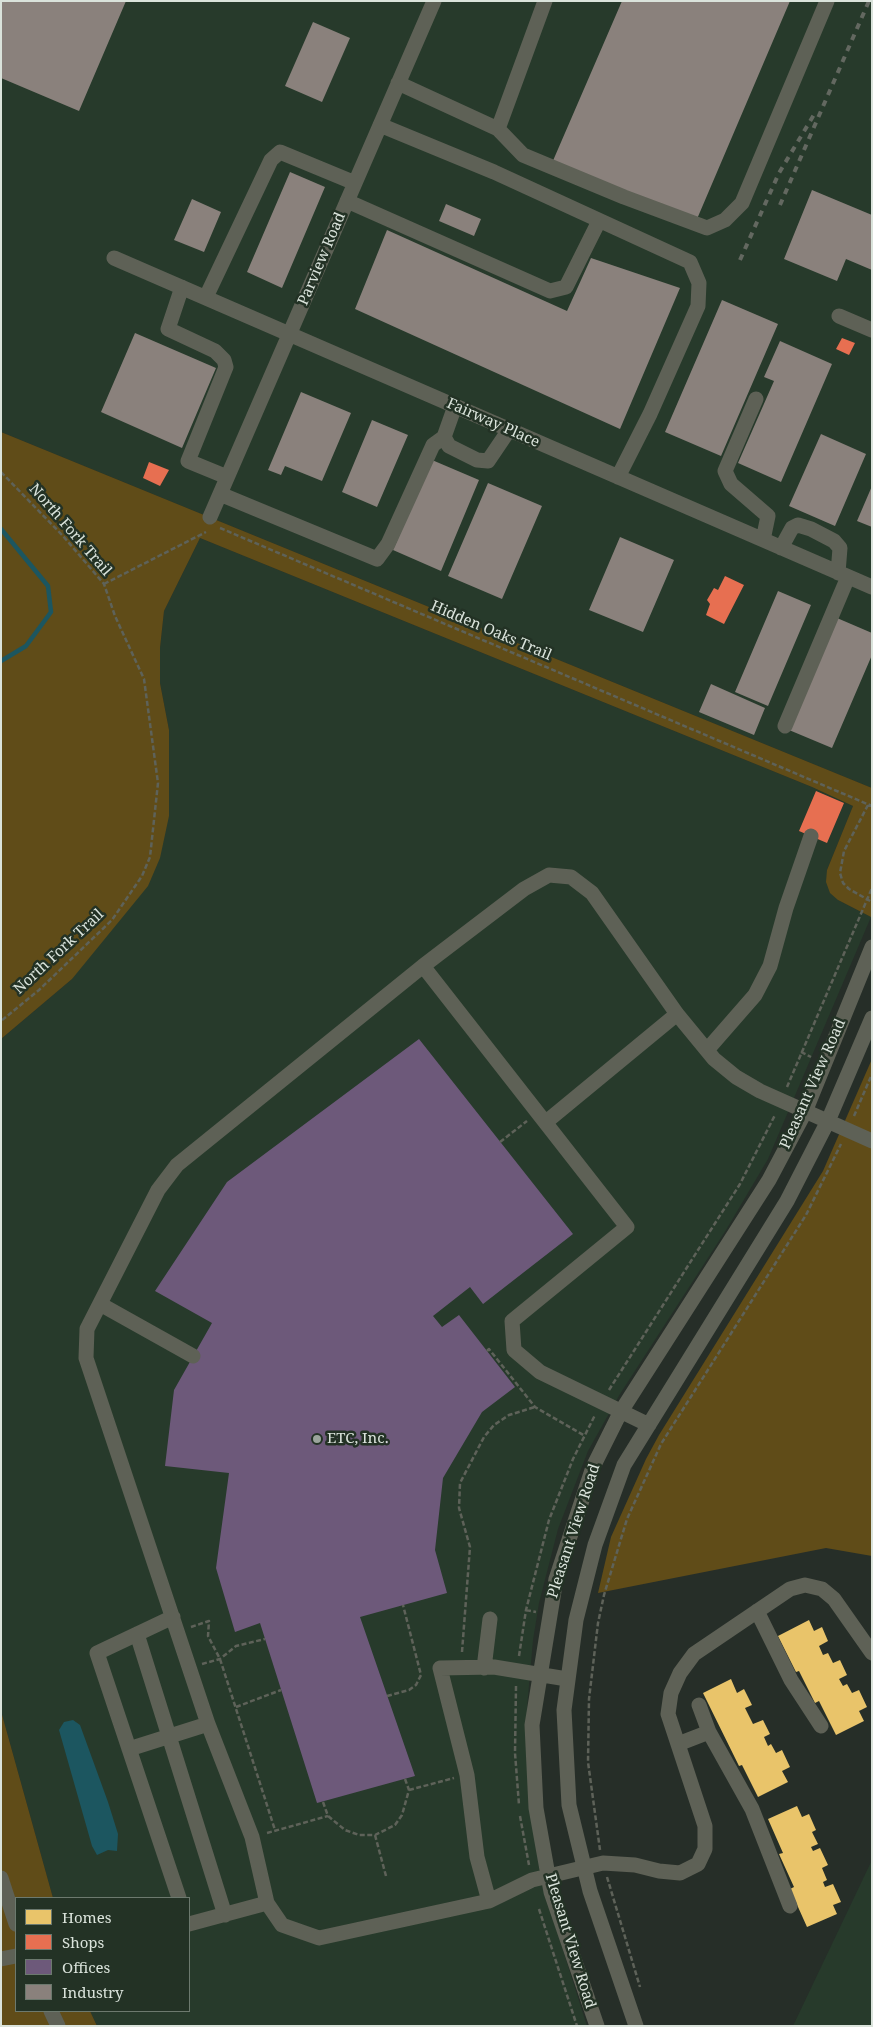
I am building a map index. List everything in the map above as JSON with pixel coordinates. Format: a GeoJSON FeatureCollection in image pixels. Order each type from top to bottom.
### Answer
{"type":"FeatureCollection","features":[{"type":"Feature","properties":{"kind":"street"},"geometry":{"type":"LineString","coordinates":[[498,129],[546,1]]}},
{"type":"Feature","properties":{"kind":"street"},"geometry":{"type":"LineString","coordinates":[[398,84],[498,129],[523,155],[624,197],[707,228],[725,220],[742,202],[827,1]]}},
{"type":"Feature","properties":{"kind":"street","name":"Parview Road"},"geometry":{"type":"LineString","coordinates":[[212,525],[220,494],[227,477],[398,84],[430,2]]}},
{"type":"Feature","properties":{"kind":"street"},"geometry":{"type":"LineString","coordinates":[[380,124],[494,172],[690,262],[699,284],[698,306],[650,414],[618,477]]}},
{"type":"Feature","properties":{"kind":"street"},"geometry":{"type":"LineString","coordinates":[[206,297],[271,160],[280,152],[355,183]]}},
{"type":"Feature","properties":{"kind":"street"},"geometry":{"type":"LineString","coordinates":[[347,201],[550,291],[566,287],[599,221]]}},
{"type":"Feature","properties":{"kind":"street","name":"Fairway Place"},"geometry":{"type":"LineString","coordinates":[[114,258],[872,587]]}},
{"type":"Feature","properties":{"kind":"street"},"geometry":{"type":"LineString","coordinates":[[182,287],[168,329],[215,351],[224,360],[226,367],[188,460],[227,477]]}},
{"type":"Feature","properties":{"kind":"street"},"geometry":{"type":"LineString","coordinates":[[839,316],[872,330]]}},
{"type":"Feature","properties":{"kind":"street"},"geometry":{"type":"LineString","coordinates":[[756,400],[725,471],[732,484],[768,516],[763,540]]}},
{"type":"Feature","properties":{"kind":"street"},"geometry":{"type":"LineString","coordinates":[[220,494],[377,559],[388,544],[433,445],[444,437],[456,406]]}},
{"type":"Feature","properties":{"kind":"street"},"geometry":{"type":"LineString","coordinates":[[444,437],[449,446],[477,460],[488,461],[509,430]]}},
{"type":"Feature","properties":{"kind":"street"},"geometry":{"type":"LineString","coordinates":[[781,548],[792,528],[798,525],[811,529],[834,541],[840,548],[843,575],[785,726]]}},
{"type":"Feature","properties":{"kind":"street"},"geometry":{"type":"LineString","coordinates":[[707,1050],[755,995],[770,966],[786,908],[811,836]]}},
{"type":"Feature","properties":{"kind":"street"},"geometry":{"type":"LineString","coordinates":[[872,1141],[760,1092],[736,1077],[707,1050],[677,1014],[592,893],[571,877],[549,875],[524,889],[423,966],[177,1165],[158,1190],[87,1329],[86,1358],[208,1724],[252,1837],[267,1903],[282,1925],[320,1938],[488,1901],[532,1880],[603,1863],[634,1865],[659,1872],[680,1873],[698,1864],[705,1850],[705,1826],[668,1714],[671,1693],[680,1673],[694,1654],[790,1589],[805,1585],[822,1589],[834,1599],[872,1653]]}},
{"type":"Feature","properties":{"kind":"street","name":"Pleasant View Road"},"geometry":{"type":"LineString","coordinates":[[597,2026],[552,1892],[536,1808],[532,1725],[556,1579],[593,1467],[620,1413],[770,1180],[804,1112],[872,947]]}},
{"type":"Feature","properties":{"kind":"street"},"geometry":{"type":"LineString","coordinates":[[423,966],[627,1227],[512,1321],[514,1350],[540,1372],[620,1413],[649,1425]]}},
{"type":"Feature","properties":{"kind":"street"},"geometry":{"type":"LineString","coordinates":[[542,1117],[677,1014]]}},
{"type":"Feature","properties":{"kind":"street","name":"Pleasant View Road"},"geometry":{"type":"LineString","coordinates":[[636,2026],[590,1891],[568,1805],[564,1710],[576,1620],[595,1545],[624,1465],[787,1201],[828,1121],[872,1018]]}},
{"type":"Feature","properties":{"kind":"street"},"geometry":{"type":"LineString","coordinates":[[100,1304],[193,1356]]}},
{"type":"Feature","properties":{"kind":"street"},"geometry":{"type":"LineString","coordinates":[[757,1611],[790,1680],[821,1726]]}},
{"type":"Feature","properties":{"kind":"street"},"geometry":{"type":"LineString","coordinates":[[484,1668],[490,1619]]}},
{"type":"Feature","properties":{"kind":"street"},"geometry":{"type":"LineString","coordinates":[[175,1624],[138,1634],[97,1652],[179,1897]]}},
{"type":"Feature","properties":{"kind":"street"},"geometry":{"type":"LineString","coordinates":[[138,1634],[225,1915]]}},
{"type":"Feature","properties":{"kind":"street"},"geometry":{"type":"LineString","coordinates":[[488,1901],[477,1857],[467,1775],[440,1668],[518,1670],[567,1680]]}},
{"type":"Feature","properties":{"kind":"street"},"geometry":{"type":"LineString","coordinates":[[699,1705],[708,1732],[752,1808],[790,1906]]}},
{"type":"Feature","properties":{"kind":"street"},"geometry":{"type":"LineString","coordinates":[[129,1749],[208,1724]]}},
{"type":"Feature","properties":{"kind":"street"},"geometry":{"type":"LineString","coordinates":[[678,1744],[708,1732]]}},
{"type":"Feature","properties":{"kind":"street"},"geometry":{"type":"LineString","coordinates":[[1,1878],[6,1909],[15,1922]]}},
{"type":"Feature","properties":{"kind":"street"},"geometry":{"type":"LineString","coordinates":[[190,1924],[267,1903]]}},
{"type":"Feature","properties":{"kind":"street"},"geometry":{"type":"LineString","coordinates":[[1,1959],[15,1956]]}},
{"type":"Feature","properties":{"kind":"street"},"geometry":{"type":"LineString","coordinates":[[51,2012],[58,2026]]}},
{"type":"Feature","properties":{"kind":"path","name":"North Fork Trail"},"geometry":{"type":"LineString","coordinates":[[1,472],[43,514],[104,584],[115,616],[144,679],[158,783],[150,857],[142,876],[112,920],[39,990],[1,1021]]}},
{"type":"Feature","properties":{"kind":"path"},"geometry":{"type":"LineString","coordinates":[[104,584],[212,525]]}},
{"type":"Feature","properties":{"kind":"path","name":"Hidden Oaks Trail"},"geometry":{"type":"LineString","coordinates":[[212,525],[872,806]]}},
{"type":"Feature","properties":{"kind":"path"},"geometry":{"type":"LineString","coordinates":[[868,805],[844,851],[840,873],[843,883],[849,889],[872,902]]}},
{"type":"Feature","properties":{"kind":"path"},"geometry":{"type":"LineString","coordinates":[[641,1989],[603,1863],[594,1815],[588,1762],[589,1699],[598,1623],[604,1595],[624,1528],[637,1493],[661,1444],[820,1191],[872,1074]]}},
{"type":"Feature","properties":{"kind":"path"},"geometry":{"type":"LineString","coordinates":[[500,1142],[542,1117]]}},
{"type":"Feature","properties":{"kind":"path"},"geometry":{"type":"LineString","coordinates":[[487,1351],[489,1349],[535,1407],[585,1436]]}},
{"type":"Feature","properties":{"kind":"path"},"geometry":{"type":"LineString","coordinates":[[462,1654],[470,1547],[460,1508],[460,1483],[484,1437],[494,1425],[510,1415],[535,1407]]}},
{"type":"Feature","properties":{"kind":"path"},"geometry":{"type":"LineString","coordinates":[[387,1696],[409,1690],[416,1685],[421,1675],[421,1668],[403,1605]]}},
{"type":"Feature","properties":{"kind":"path"},"geometry":{"type":"LineString","coordinates":[[175,1624],[209,1622],[208,1636],[220,1658],[275,1830]]}},
{"type":"Feature","properties":{"kind":"path"},"geometry":{"type":"LineString","coordinates":[[190,1668],[220,1658],[236,1646],[265,1638]]}},
{"type":"Feature","properties":{"kind":"path"},"geometry":{"type":"LineString","coordinates":[[235,1707],[281,1690]]}},
{"type":"Feature","properties":{"kind":"path"},"geometry":{"type":"LineString","coordinates":[[409,1790],[467,1775]]}},
{"type":"Feature","properties":{"kind":"path"},"geometry":{"type":"LineString","coordinates":[[323,1802],[328,1816],[345,1830],[359,1835],[375,1835],[395,1825],[402,1815],[409,1790],[405,1779]]}},
{"type":"Feature","properties":{"kind":"path"},"geometry":{"type":"LineString","coordinates":[[252,1837],[328,1816]]}},
{"type":"Feature","properties":{"kind":"path"},"geometry":{"type":"LineString","coordinates":[[375,1835],[386,1876]]}},
{"type":"Feature","properties":{"kind":"shaded area"},"geometry":{"type":"Polygon","coordinates":[[[1,1],[872,1],[872,788],[1,432],[1,1]]]}},
{"type":"Feature","properties":{"kind":"shaded area"},"geometry":{"type":"Polygon","coordinates":[[[1,432],[872,788],[871,917],[838,900],[830,893],[826,882],[827,870],[853,806],[812,787],[200,538],[164,611],[160,648],[160,683],[169,730],[169,816],[160,858],[148,886],[72,979],[1,1039],[1,432]]]}},
{"type":"Feature","properties":{"kind":"shaded area"},"geometry":{"type":"Polygon","coordinates":[[[200,538],[812,787],[853,806],[827,870],[838,900],[871,917],[768,1159],[726,1230],[620,1394],[588,1451],[558,1529],[539,1603],[533,1640],[527,1708],[527,1763],[545,1893],[587,2026],[97,2026],[90,2012],[190,2012],[190,1897],[53,1897],[1,1711],[1,1039],[72,979],[169,730],[160,683],[160,648],[164,611],[200,538]]]}},
{"type":"Feature","properties":{"kind":"shaded area"},"geometry":{"type":"Polygon","coordinates":[[[872,1059],[872,1556],[826,1548],[598,1593],[611,1537],[646,1459],[823,1171],[872,1059]]]}},
{"type":"Feature","properties":{"kind":"shaded area"},"geometry":{"type":"Polygon","coordinates":[[[1,1711],[53,1897],[15,1897],[15,2012],[90,2012],[97,2026],[1,2026],[1,1711]]]}},
{"type":"Feature","properties":{"kind":"shaded area"},"geometry":{"type":"Polygon","coordinates":[[[872,1860],[872,2026],[793,2026],[872,1860]]]}},
{"type":"Feature","properties":{"kind":"water"},"geometry":{"type":"Polygon","coordinates":[[[73,1720],[80,1725],[108,1802],[118,1834],[117,1851],[108,1850],[97,1855],[92,1846],[59,1730],[64,1722],[73,1720]]]}},
{"type":"Feature","properties":{"kind":"building: Homes"},"geometry":{"type":"Polygon","coordinates":[[[809,1620],[814,1631],[822,1627],[828,1641],[819,1646],[823,1655],[828,1653],[833,1663],[840,1660],[847,1675],[839,1679],[843,1686],[847,1684],[852,1693],[859,1690],[867,1707],[859,1711],[864,1721],[836,1735],[819,1701],[815,1703],[799,1671],[796,1672],[778,1636],[809,1620]]]}},
{"type":"Feature","properties":{"kind":"building: Homes"},"geometry":{"type":"Polygon","coordinates":[[[731,1679],[737,1693],[744,1689],[752,1705],[745,1708],[753,1724],[763,1720],[770,1734],[764,1737],[768,1746],[771,1744],[776,1753],[782,1750],[790,1767],[782,1771],[788,1782],[758,1797],[742,1765],[739,1766],[703,1693],[731,1679]]]}},
{"type":"Feature","properties":{"kind":"building: Homes"},"geometry":{"type":"Polygon","coordinates":[[[797,1806],[802,1817],[809,1814],[816,1830],[812,1832],[818,1844],[811,1847],[813,1851],[820,1848],[828,1865],[822,1868],[827,1880],[823,1882],[825,1887],[833,1884],[841,1902],[833,1905],[837,1914],[807,1927],[790,1889],[794,1887],[779,1854],[783,1853],[768,1819],[797,1806]]]}},
{"type":"Feature","properties":{"kind":"building: Shops"},"geometry":{"type":"Polygon","coordinates":[[[842,338],[855,343],[849,355],[836,349],[842,338]]]}},
{"type":"Feature","properties":{"kind":"building: Shops"},"geometry":{"type":"Polygon","coordinates":[[[149,462],[169,470],[160,486],[143,478],[149,462]]]}},
{"type":"Feature","properties":{"kind":"building: Shops"},"geometry":{"type":"Polygon","coordinates":[[[725,576],[744,585],[724,624],[706,615],[710,604],[707,600],[714,588],[718,590],[725,576]]]}},
{"type":"Feature","properties":{"kind":"building: Shops"},"geometry":{"type":"Polygon","coordinates":[[[816,791],[844,803],[827,843],[799,831],[816,791]]]}},
{"type":"Feature","properties":{"kind":"building: Offices","name":"ETC, Inc."},"geometry":{"type":"Polygon","coordinates":[[[419,1039],[573,1234],[483,1304],[470,1287],[433,1316],[442,1327],[459,1315],[515,1387],[482,1412],[443,1478],[435,1550],[447,1593],[360,1617],[415,1776],[317,1803],[260,1623],[235,1632],[216,1568],[229,1473],[165,1466],[174,1390],[212,1323],[155,1291],[227,1182],[419,1039]]]}},
{"type":"Feature","properties":{"kind":"building: Industry"},"geometry":{"type":"Polygon","coordinates":[[[1,1],[126,1],[79,111],[1,78],[1,1]]]}},
{"type":"Feature","properties":{"kind":"building: Industry"},"geometry":{"type":"Polygon","coordinates":[[[622,1],[790,1],[697,219],[552,163],[622,1]]]}},
{"type":"Feature","properties":{"kind":"building: Industry"},"geometry":{"type":"Polygon","coordinates":[[[313,22],[350,38],[322,102],[285,86],[313,22]]]}},
{"type":"Feature","properties":{"kind":"building: Industry"},"geometry":{"type":"Polygon","coordinates":[[[290,172],[325,187],[282,288],[247,272],[290,172]]]}},
{"type":"Feature","properties":{"kind":"building: Industry"},"geometry":{"type":"Polygon","coordinates":[[[812,190],[872,215],[872,270],[846,259],[837,281],[784,259],[812,190]]]}},
{"type":"Feature","properties":{"kind":"building: Industry"},"geometry":{"type":"Polygon","coordinates":[[[192,199],[221,212],[204,252],[174,240],[192,199]]]}},
{"type":"Feature","properties":{"kind":"building: Industry"},"geometry":{"type":"Polygon","coordinates":[[[446,204],[481,219],[474,236],[439,221],[446,204]]]}},
{"type":"Feature","properties":{"kind":"building: Industry"},"geometry":{"type":"Polygon","coordinates":[[[387,230],[567,311],[591,258],[680,288],[620,429],[355,309],[387,230]]]}},
{"type":"Feature","properties":{"kind":"building: Industry"},"geometry":{"type":"Polygon","coordinates":[[[722,300],[778,324],[721,456],[665,432],[722,300]]]}},
{"type":"Feature","properties":{"kind":"building: Industry"},"geometry":{"type":"Polygon","coordinates":[[[135,333],[216,368],[182,448],[101,412],[135,333]]]}},
{"type":"Feature","properties":{"kind":"building: Industry"},"geometry":{"type":"Polygon","coordinates":[[[780,341],[832,364],[781,482],[738,463],[774,381],[764,377],[780,341]]]}},
{"type":"Feature","properties":{"kind":"building: Industry"},"geometry":{"type":"Polygon","coordinates":[[[301,392],[351,413],[322,481],[285,466],[281,475],[268,470],[301,392]]]}},
{"type":"Feature","properties":{"kind":"building: Industry"},"geometry":{"type":"Polygon","coordinates":[[[372,420],[408,435],[377,507],[342,492],[372,420]]]}},
{"type":"Feature","properties":{"kind":"building: Industry"},"geometry":{"type":"Polygon","coordinates":[[[821,434],[866,454],[835,526],[789,506],[821,434]]]}},
{"type":"Feature","properties":{"kind":"building: Industry"},"geometry":{"type":"Polygon","coordinates":[[[432,460],[479,480],[441,571],[393,550],[432,460]]]}},
{"type":"Feature","properties":{"kind":"building: Industry"},"geometry":{"type":"Polygon","coordinates":[[[488,483],[542,506],[502,599],[448,576],[488,483]]]}},
{"type":"Feature","properties":{"kind":"building: Industry"},"geometry":{"type":"Polygon","coordinates":[[[872,486],[872,527],[857,521],[872,486]]]}},
{"type":"Feature","properties":{"kind":"building: Industry"},"geometry":{"type":"Polygon","coordinates":[[[620,537],[674,560],[643,632],[589,610],[620,537]]]}},
{"type":"Feature","properties":{"kind":"building: Industry"},"geometry":{"type":"Polygon","coordinates":[[[778,591],[811,605],[768,706],[735,692],[778,591]]]}},
{"type":"Feature","properties":{"kind":"building: Industry"},"geometry":{"type":"Polygon","coordinates":[[[837,618],[872,633],[872,655],[832,748],[789,730],[837,618]]]}},
{"type":"Feature","properties":{"kind":"building: Industry"},"geometry":{"type":"Polygon","coordinates":[[[711,684],[765,708],[754,735],[699,712],[711,684]]]}},
{"type":"Feature","properties":{"kind":"waterway"},"geometry":{"type":"LineString","coordinates":[[1,529],[48,586],[51,612],[26,646],[1,661]]}},
{"type":"Feature","properties":{"kind":"railway"},"geometry":{"type":"LineString","coordinates":[[780,205],[869,1]]}},
{"type":"Feature","properties":{"kind":"railway"},"geometry":{"type":"LineString","coordinates":[[740,260],[779,173],[815,113]]}},
{"type":"Feature","properties":{"kind":"place","name":"ETC, Inc."},"geometry":{"type":"Point","coordinates":[317,1439]}}]}
